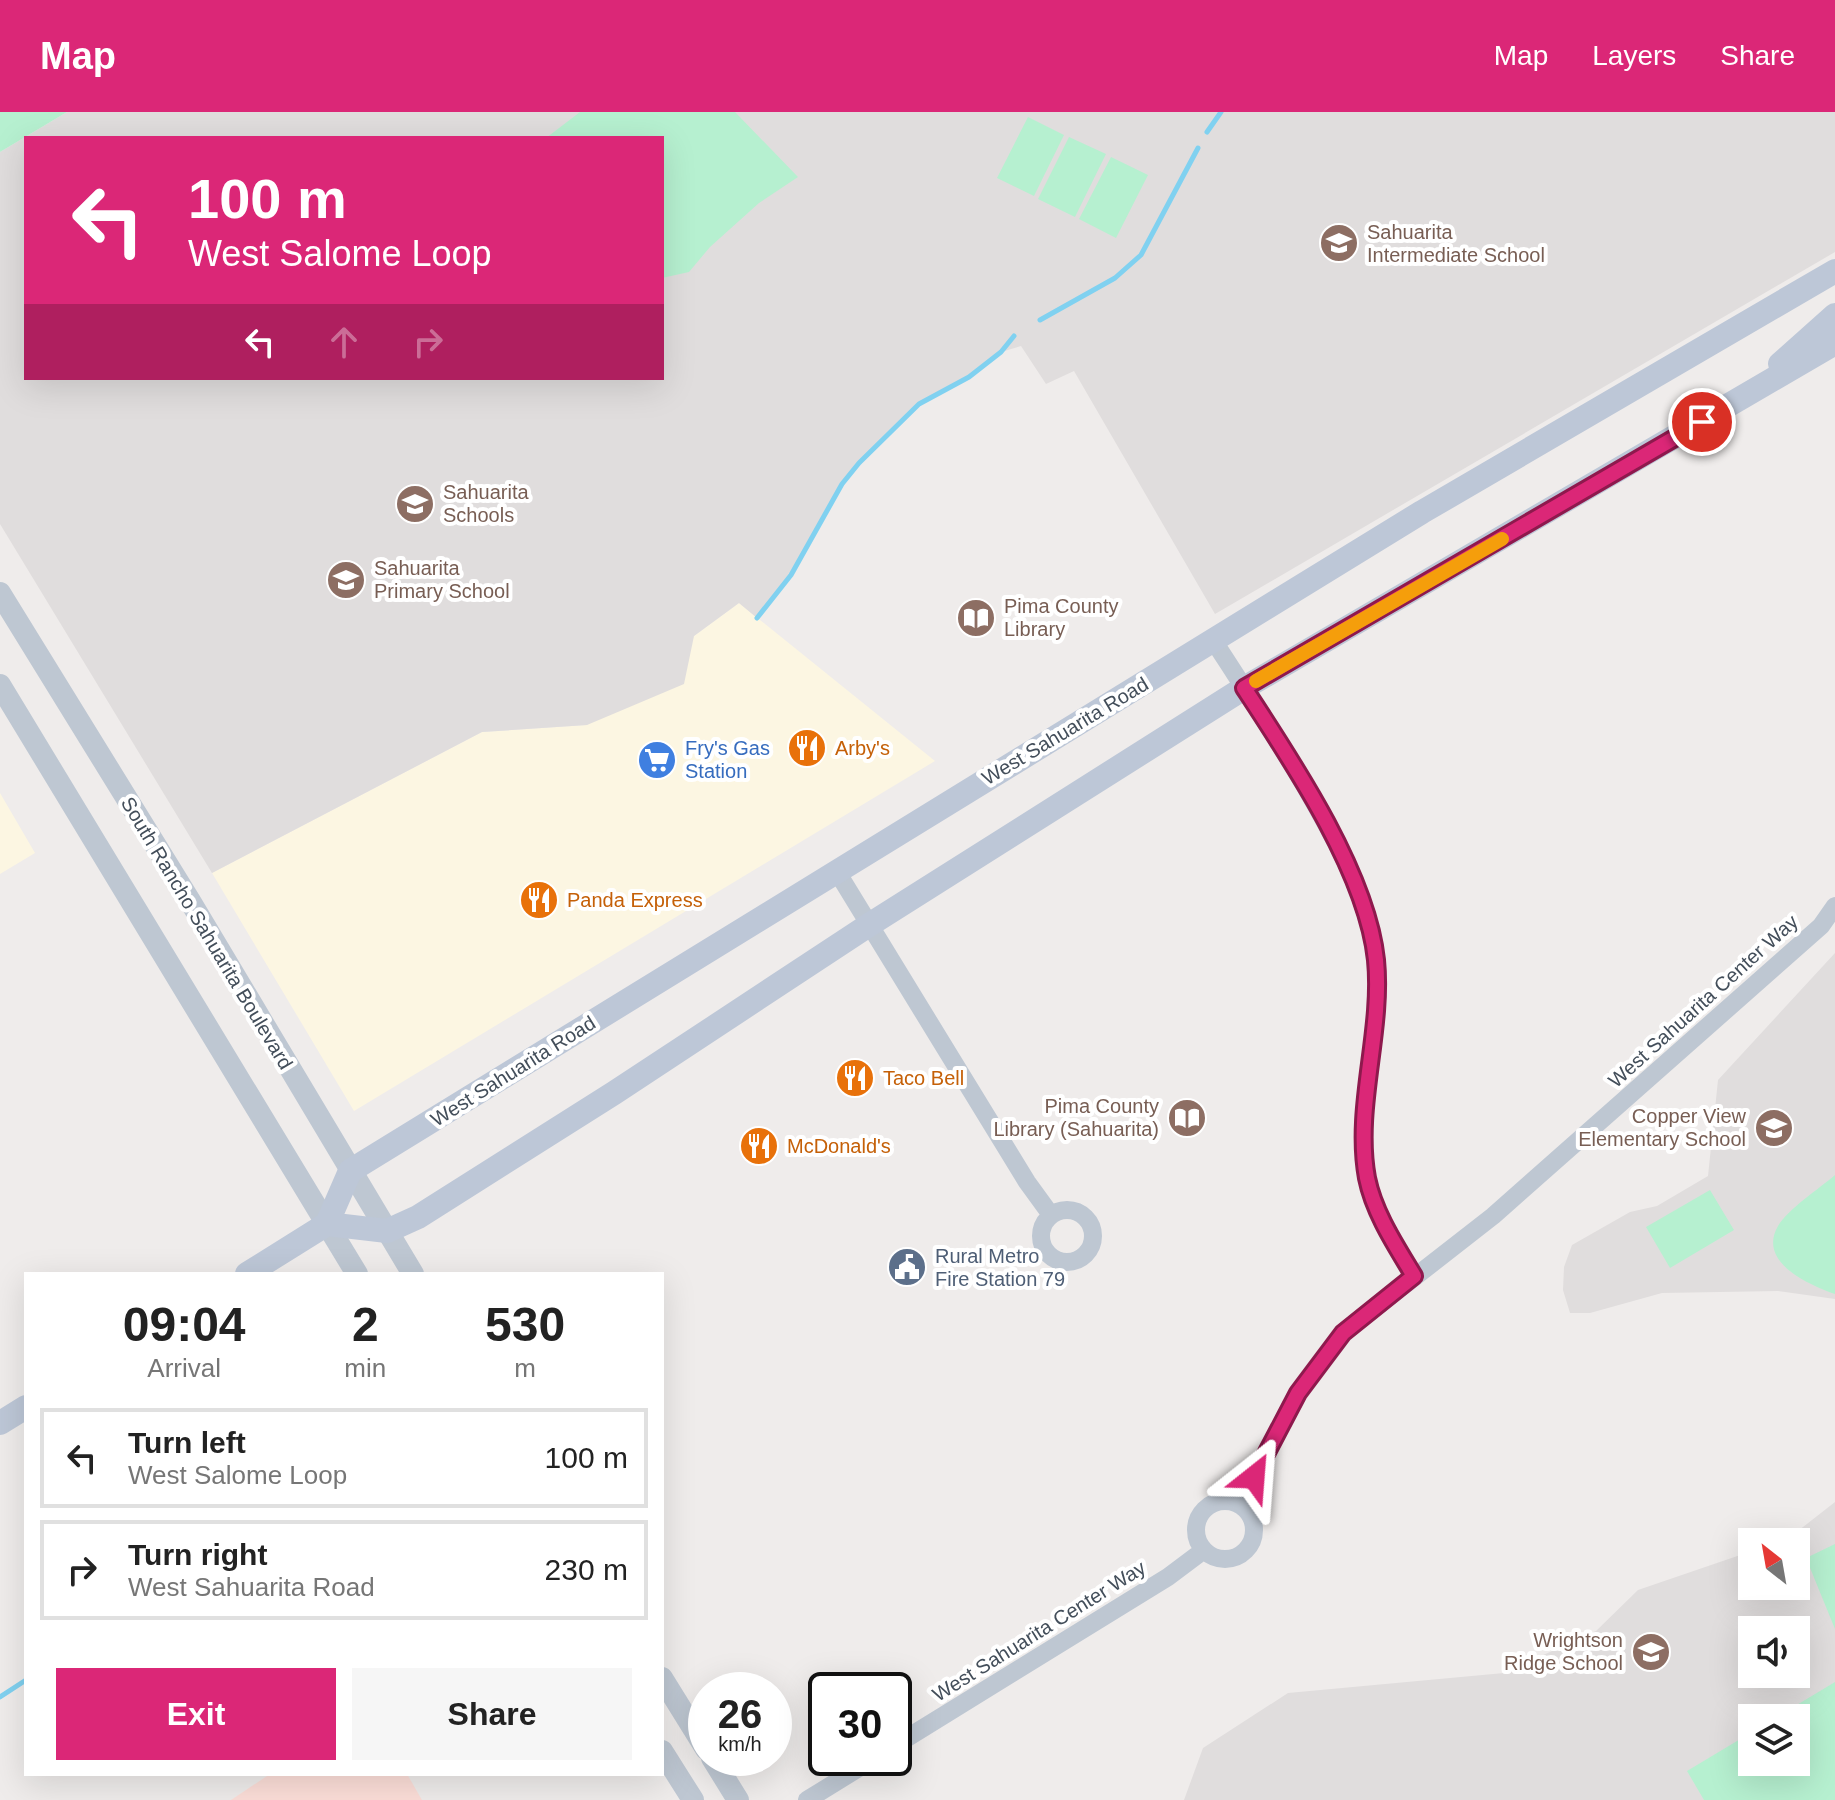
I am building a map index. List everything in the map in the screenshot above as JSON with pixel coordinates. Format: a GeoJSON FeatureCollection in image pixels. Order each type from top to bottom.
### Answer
{"type":"FeatureCollection","features":[{"type":"Feature","properties":{"kind":"main road","name":"West Sahuarita Road"},"geometry":{"type":"LineString","coordinates":[[350,1171],[1422,512],[1835,271]]}},
{"type":"Feature","properties":{"kind":"main road"},"geometry":{"type":"LineString","coordinates":[[1753,391],[1835,315]]}},
{"type":"Feature","properties":{"kind":"main road"},"geometry":{"type":"LineString","coordinates":[[327,1224],[387,1231],[418,1217],[614,1093],[869,925],[1244,688],[1835,343]]}},
{"type":"Feature","properties":{"kind":"main road"},"geometry":{"type":"LineString","coordinates":[[250,1272],[327,1224],[350,1171]]}},
{"type":"Feature","properties":{"kind":"main road"},"geometry":{"type":"LineString","coordinates":[[0,1423],[24,1408]]}},
{"type":"Feature","properties":{"kind":"street","name":"South Rancho Sahuarita Boulevard"},"geometry":{"type":"LineString","coordinates":[[0,593],[214,941],[412,1272]]}},
{"type":"Feature","properties":{"kind":"street"},"geometry":{"type":"LineString","coordinates":[[1213,640],[1333,835],[1357,887],[1370,927],[1376,958],[1378,1007],[1364,1142],[1367,1180],[1384,1224],[1414,1276]]}},
{"type":"Feature","properties":{"kind":"street"},"geometry":{"type":"LineString","coordinates":[[0,685],[356,1272]]}},
{"type":"Feature","properties":{"kind":"street"},"geometry":{"type":"LineString","coordinates":[[836,870],[1027,1182],[1051,1215]]}},
{"type":"Feature","properties":{"kind":"street","name":"West Sahuarita Center Way"},"geometry":{"type":"LineString","coordinates":[[1239,1504],[1298,1393],[1343,1333],[1517,1195],[1821,926],[1835,906]]}},
{"type":"Feature","properties":{"kind":"street"},"geometry":{"type":"LineString","coordinates":[[1221,1501],[1239,1504],[1254,1525],[1254,1534],[1246,1549],[1231,1558],[1222,1559],[1204,1550],[1196,1526],[1205,1509],[1221,1501]]}},
{"type":"Feature","properties":{"kind":"street","name":"West Sahuarita Center Way"},"geometry":{"type":"LineString","coordinates":[[912,1735],[1168,1577],[1204,1550]]}},
{"type":"Feature","properties":{"kind":"street"},"geometry":{"type":"LineString","coordinates":[[664,1681],[688,1720]]}},
{"type":"Feature","properties":{"kind":"street"},"geometry":{"type":"LineString","coordinates":[[664,1754],[693,1800]]}},
{"type":"Feature","properties":{"kind":"street"},"geometry":{"type":"LineString","coordinates":[[723,1776],[738,1800]]}},
{"type":"Feature","properties":{"kind":"street"},"geometry":{"type":"LineString","coordinates":[[807,1800],[846,1776]]}},
{"type":"Feature","properties":{"kind":"shaded area","name":"Sahuarita Schools"},"geometry":{"type":"Polygon","coordinates":[[[67,112],[1835,112],[1835,252],[1215,614],[1074,371],[1046,384],[1021,346],[1001,352],[969,377],[919,404],[859,463],[842,484],[791,575],[757,618],[739,603],[694,636],[684,684],[587,725],[482,732],[212,873],[0,524],[0,152],[24,138],[24,380],[664,380],[664,136],[27,136],[67,112]]]}},
{"type":"Feature","properties":{"kind":"shaded area"},"geometry":{"type":"Polygon","coordinates":[[[739,603],[935,761],[354,1111],[212,873],[482,732],[587,725],[694,636],[739,603]]]}},
{"type":"Feature","properties":{"kind":"shaded area"},"geometry":{"type":"Polygon","coordinates":[[[0,793],[35,853],[0,874],[0,793]]]}},
{"type":"Feature","properties":{"kind":"shaded area","name":"Copper View Elementary School"},"geometry":{"type":"Polygon","coordinates":[[[1835,953],[1835,1299],[1778,1291],[1662,1293],[1590,1313],[1570,1313],[1563,1290],[1564,1267],[1572,1245],[1630,1212],[1657,1206],[1708,1176],[1718,1080],[1835,953]]]}},
{"type":"Feature","properties":{"kind":"shaded area","name":"Wrightson Ridge School"},"geometry":{"type":"Polygon","coordinates":[[[1835,1502],[1835,1800],[1184,1800],[1203,1748],[1288,1693],[1504,1673],[1596,1631],[1638,1590],[1738,1556],[1738,1600],[1810,1600],[1810,1528],[1802,1528],[1835,1502]]]}},
{"type":"Feature","properties":{"kind":"shaded area"},"geometry":{"type":"Polygon","coordinates":[[[267,1776],[408,1776],[422,1800],[231,1800],[267,1776]]]}},
{"type":"Feature","properties":{"kind":"green space"},"geometry":{"type":"Polygon","coordinates":[[[0,112],[67,112],[24,136],[0,152],[0,112]]]}},
{"type":"Feature","properties":{"kind":"green space"},"geometry":{"type":"Polygon","coordinates":[[[580,112],[735,112],[798,177],[759,203],[710,247],[689,272],[664,278],[664,136],[549,136],[580,112]]]}},
{"type":"Feature","properties":{"kind":"green space"},"geometry":{"type":"Polygon","coordinates":[[[1028,117],[1064,135],[1034,196],[997,178],[1028,117]]]}},
{"type":"Feature","properties":{"kind":"green space"},"geometry":{"type":"Polygon","coordinates":[[[1069,137],[1106,154],[1075,217],[1038,199],[1069,137]]]}},
{"type":"Feature","properties":{"kind":"green space"},"geometry":{"type":"Polygon","coordinates":[[[1111,157],[1148,175],[1116,238],[1079,219],[1111,157]]]}},
{"type":"Feature","properties":{"kind":"green space"},"geometry":{"type":"Polygon","coordinates":[[[1835,1175],[1835,1294],[1812,1285],[1789,1270],[1774,1251],[1773,1239],[1789,1212],[1835,1175]]]}},
{"type":"Feature","properties":{"kind":"green space"},"geometry":{"type":"Polygon","coordinates":[[[1710,1190],[1734,1230],[1670,1268],[1646,1227],[1710,1190]]]}},
{"type":"Feature","properties":{"kind":"green space"},"geometry":{"type":"Polygon","coordinates":[[[1835,1544],[1835,1629],[1810,1568],[1810,1556],[1835,1544]]]}},
{"type":"Feature","properties":{"kind":"green space"},"geometry":{"type":"Polygon","coordinates":[[[1835,1682],[1835,1800],[1704,1800],[1687,1771],[1738,1740],[1738,1776],[1810,1776],[1810,1704],[1798,1704],[1835,1682]]]}},
{"type":"Feature","properties":{"kind":"waterway"},"geometry":{"type":"LineString","coordinates":[[1207,132],[1221,112]]}},
{"type":"Feature","properties":{"kind":"waterway"},"geometry":{"type":"LineString","coordinates":[[1040,320],[1115,278],[1141,255],[1198,148]]}},
{"type":"Feature","properties":{"kind":"waterway"},"geometry":{"type":"LineString","coordinates":[[757,618],[791,575],[842,484],[859,463],[919,404],[969,377],[1001,352],[1014,336]]}},
{"type":"Feature","properties":{"kind":"waterway"},"geometry":{"type":"LineString","coordinates":[[0,1697],[24,1681]]}},
{"type":"Feature","properties":{"kind":"slow traffic"},"geometry":{"type":"LineString","coordinates":[[1256,681],[1502,539]]}},
{"type":"Feature","properties":{"kind":"place","name":"Sahuarita Intermediate School"},"geometry":{"type":"Point","coordinates":[1339,243]}},
{"type":"Feature","properties":{"kind":"place","name":"Sahuarita Schools"},"geometry":{"type":"Point","coordinates":[415,504]}},
{"type":"Feature","properties":{"kind":"place","name":"Sahuarita Primary School"},"geometry":{"type":"Point","coordinates":[346,580]}},
{"type":"Feature","properties":{"kind":"place","name":"Pima County Library"},"geometry":{"type":"Point","coordinates":[976,618]}},
{"type":"Feature","properties":{"kind":"place","name":"Arby's"},"geometry":{"type":"Point","coordinates":[807,748]}},
{"type":"Feature","properties":{"kind":"place","name":"Fry's Gas Station"},"geometry":{"type":"Point","coordinates":[657,760]}},
{"type":"Feature","properties":{"kind":"place","name":"Panda Express"},"geometry":{"type":"Point","coordinates":[539,900]}},
{"type":"Feature","properties":{"kind":"place","name":"Taco Bell"},"geometry":{"type":"Point","coordinates":[855,1078]}},
{"type":"Feature","properties":{"kind":"place","name":"Pima County Library (Sahuarita)"},"geometry":{"type":"Point","coordinates":[1187,1118]}},
{"type":"Feature","properties":{"kind":"place","name":"Copper View Elementary School"},"geometry":{"type":"Point","coordinates":[1774,1128]}},
{"type":"Feature","properties":{"kind":"place","name":"McDonald's"},"geometry":{"type":"Point","coordinates":[759,1146]}},
{"type":"Feature","properties":{"kind":"place","name":"Rural Metro Fire Station 79"},"geometry":{"type":"Point","coordinates":[907,1267]}},
{"type":"Feature","properties":{"kind":"place","name":"Wrightson Ridge School"},"geometry":{"type":"Point","coordinates":[1651,1652]}},
{"type":"Feature","properties":{"kind":"route"},"geometry":{"type":"LineString","coordinates":[[1254,1477],[1298,1393],[1343,1333],[1414,1276],[1384,1224],[1367,1180],[1364,1142],[1378,1007],[1376,958],[1370,927],[1357,887],[1333,835],[1244,688],[1702,422]]}}]}
